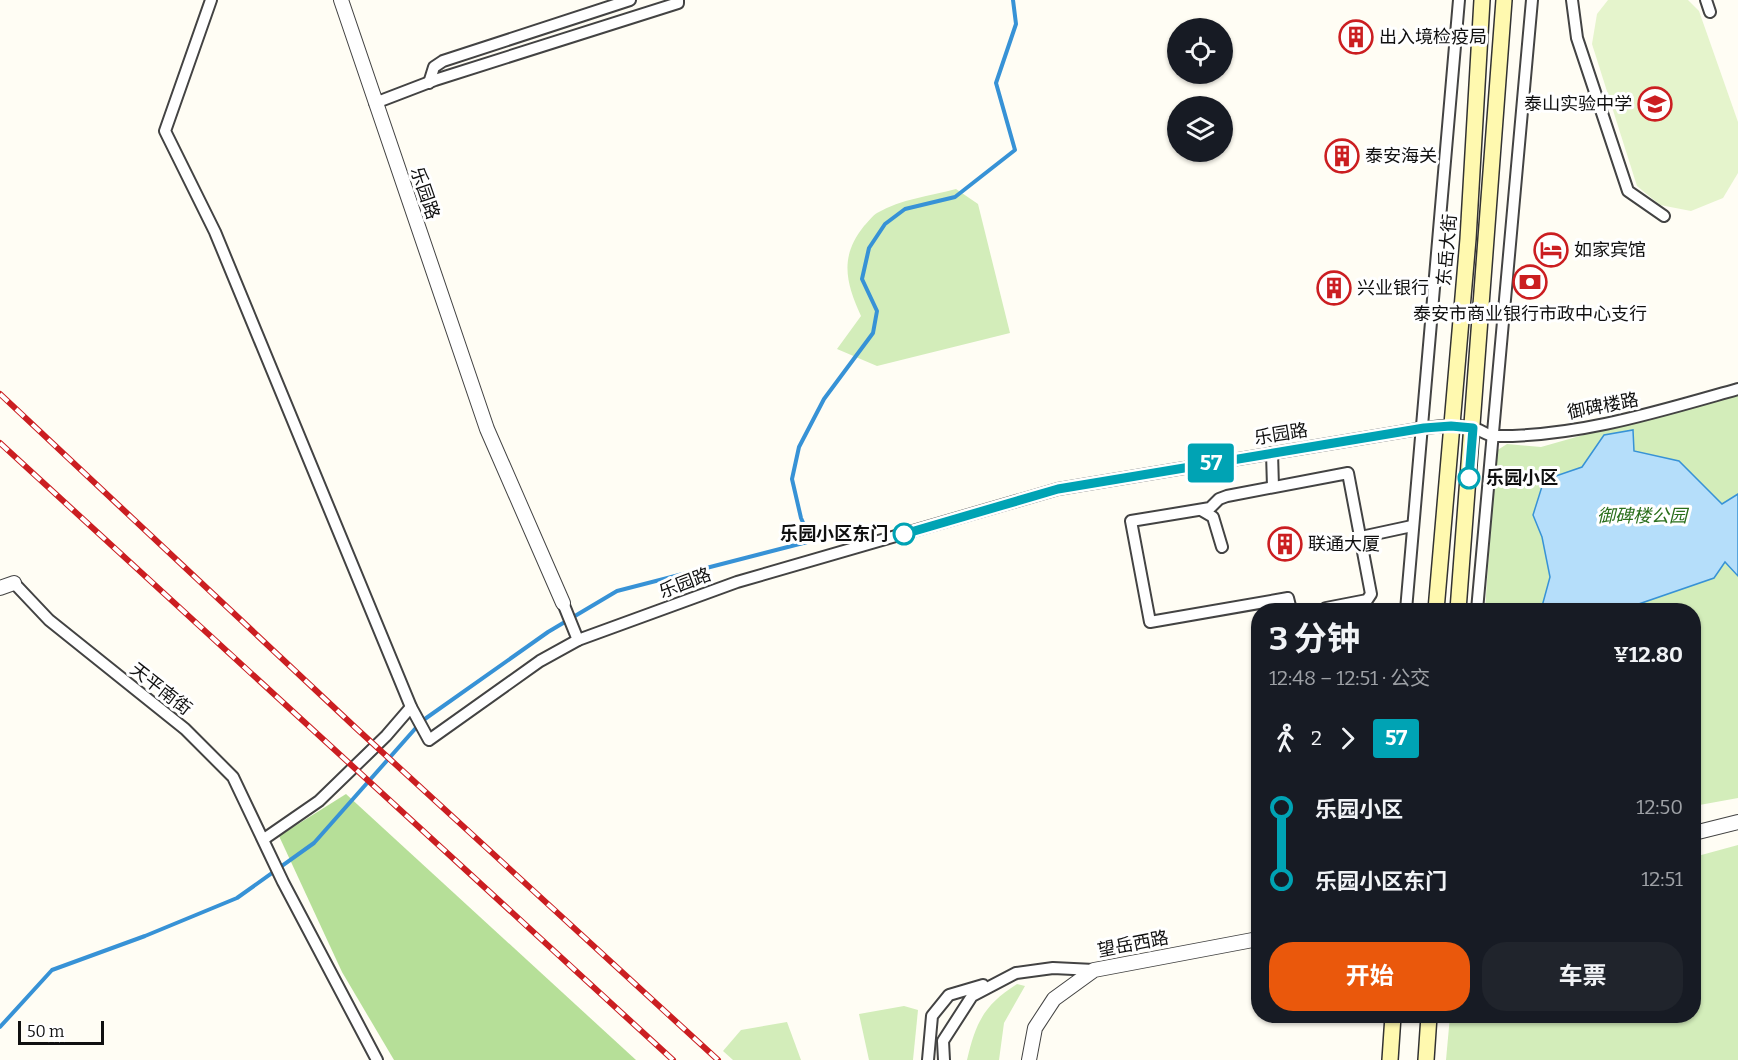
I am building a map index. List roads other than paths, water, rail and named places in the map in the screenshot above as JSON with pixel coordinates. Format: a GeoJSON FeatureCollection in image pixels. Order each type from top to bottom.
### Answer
{"type":"FeatureCollection","features":[{"type":"Feature","properties":{"kind":"main road","name":"东岳大街"},"geometry":{"type":"LineString","coordinates":[[1437,603],[1468,239],[1482,0]]}},
{"type":"Feature","properties":{"kind":"main road","name":"东岳大街"},"geometry":{"type":"LineString","coordinates":[[1459,603],[1504,0]]}},
{"type":"Feature","properties":{"kind":"main road"},"geometry":{"type":"LineString","coordinates":[[1390,1060],[1393,1023]]}},
{"type":"Feature","properties":{"kind":"main road"},"geometry":{"type":"LineString","coordinates":[[1426,1060],[1429,1023]]}},
{"type":"Feature","properties":{"kind":"street"},"geometry":{"type":"LineString","coordinates":[[211,0],[165,131],[215,232],[414,711],[429,741],[577,636]]}},
{"type":"Feature","properties":{"kind":"street","name":"乐园路"},"geometry":{"type":"LineString","coordinates":[[341,0],[487,429],[577,636],[737,582],[1058,489],[1424,428],[1451,426],[1473,428]]}},
{"type":"Feature","properties":{"kind":"street"},"geometry":{"type":"LineString","coordinates":[[429,82],[434,67],[443,61],[630,0]]}},
{"type":"Feature","properties":{"kind":"street"},"geometry":{"type":"LineString","coordinates":[[375,103],[429,82],[678,3],[678,0]]}},
{"type":"Feature","properties":{"kind":"street"},"geometry":{"type":"LineString","coordinates":[[1406,603],[1412,526],[1424,428],[1459,0]]}},
{"type":"Feature","properties":{"kind":"street"},"geometry":{"type":"LineString","coordinates":[[1478,603],[1532,0]]}},
{"type":"Feature","properties":{"kind":"street"},"geometry":{"type":"LineString","coordinates":[[1572,0],[1578,38],[1628,191],[1664,216]]}},
{"type":"Feature","properties":{"kind":"street"},"geometry":{"type":"LineString","coordinates":[[1706,0],[1710,12]]}},
{"type":"Feature","properties":{"kind":"street","name":"御碑楼路"},"geometry":{"type":"LineString","coordinates":[[1473,428],[1492,436],[1567,431],[1659,411],[1738,389]]}},
{"type":"Feature","properties":{"kind":"street"},"geometry":{"type":"LineString","coordinates":[[1272,453],[1274,487]]}},
{"type":"Feature","properties":{"kind":"street"},"geometry":{"type":"LineString","coordinates":[[1251,604],[1150,622],[1131,521],[1201,510],[1210,508],[1219,499],[1227,496],[1348,473],[1371,594],[1367,600],[1352,603]]}},
{"type":"Feature","properties":{"kind":"street"},"geometry":{"type":"LineString","coordinates":[[1201,510],[1213,517],[1222,547]]}},
{"type":"Feature","properties":{"kind":"street"},"geometry":{"type":"LineString","coordinates":[[1361,537],[1412,526]]}},
{"type":"Feature","properties":{"kind":"street"},"geometry":{"type":"LineString","coordinates":[[0,588],[14,583]]}},
{"type":"Feature","properties":{"kind":"street","name":"天平南街"},"geometry":{"type":"LineString","coordinates":[[14,583],[49,620],[185,729],[233,777],[284,882],[377,1060]]}},
{"type":"Feature","properties":{"kind":"street"},"geometry":{"type":"LineString","coordinates":[[1259,603],[1288,598],[1289,603]]}},
{"type":"Feature","properties":{"kind":"street"},"geometry":{"type":"LineString","coordinates":[[264,839],[319,801],[414,711]]}},
{"type":"Feature","properties":{"kind":"street"},"geometry":{"type":"LineString","coordinates":[[1701,831],[1738,822]]}},
{"type":"Feature","properties":{"kind":"street","name":"望岳西路"},"geometry":{"type":"LineString","coordinates":[[1029,1060],[1035,1028],[1054,999],[1094,970],[1251,940]]}},
{"type":"Feature","properties":{"kind":"street"},"geometry":{"type":"LineString","coordinates":[[944,1060],[943,1041],[972,996],[1016,973],[1053,968],[1094,970]]}},
{"type":"Feature","properties":{"kind":"street"},"geometry":{"type":"LineString","coordinates":[[928,1060],[932,1016],[949,995],[1006,978]]}},
{"type":"Feature","properties":{"kind":"water"},"geometry":{"type":"Polygon","coordinates":[[[1633,430],[1634,451],[1679,461],[1722,504],[1738,494],[1738,576],[1725,562],[1714,578],[1642,603],[1543,603],[1550,577],[1542,537],[1533,515],[1544,480],[1582,467],[1604,435],[1633,430]]]}},
{"type":"Feature","properties":{"kind":"waterway"},"geometry":{"type":"LineString","coordinates":[[0,1027],[52,970],[145,936],[237,898],[314,843],[422,721],[548,632],[617,591],[811,541],[801,518],[792,479],[799,447],[824,399],[873,333],[877,311],[862,279],[869,248],[885,224],[905,209],[955,197],[1015,150],[996,83],[1016,24],[1013,0]]}},
{"type":"Feature","properties":{"kind":"railway"},"geometry":{"type":"LineString","coordinates":[[0,394],[357,729],[718,1060]]}},
{"type":"Feature","properties":{"kind":"railway"},"geometry":{"type":"LineString","coordinates":[[0,443],[673,1060]]}},
{"type":"Feature","properties":{"kind":"place","name":"出入境检疫局"},"geometry":{"type":"Point","coordinates":[1356,37]}},
{"type":"Feature","properties":{"kind":"place","name":"泰山实验中学"},"geometry":{"type":"Point","coordinates":[1655,104]}},
{"type":"Feature","properties":{"kind":"place","name":"泰安海关"},"geometry":{"type":"Point","coordinates":[1342,156]}},
{"type":"Feature","properties":{"kind":"place","name":"如家宾馆"},"geometry":{"type":"Point","coordinates":[1551,250]}},
{"type":"Feature","properties":{"kind":"place","name":"泰安市商业银行市政中心支行"},"geometry":{"type":"Point","coordinates":[1530,282]}},
{"type":"Feature","properties":{"kind":"place","name":"兴业银行"},"geometry":{"type":"Point","coordinates":[1334,288]}},
{"type":"Feature","properties":{"kind":"place","name":"乐园小区"},"geometry":{"type":"Point","coordinates":[1469,478]}},
{"type":"Feature","properties":{"kind":"place","name":"乐园小区东门"},"geometry":{"type":"Point","coordinates":[904,534]}},
{"type":"Feature","properties":{"kind":"place","name":"联通大厦"},"geometry":{"type":"Point","coordinates":[1285,544]}},
{"type":"Feature","properties":{"kind":"park label","name":"御碑楼公园"},"geometry":{"type":"Point","coordinates":[1642,516]}}]}
